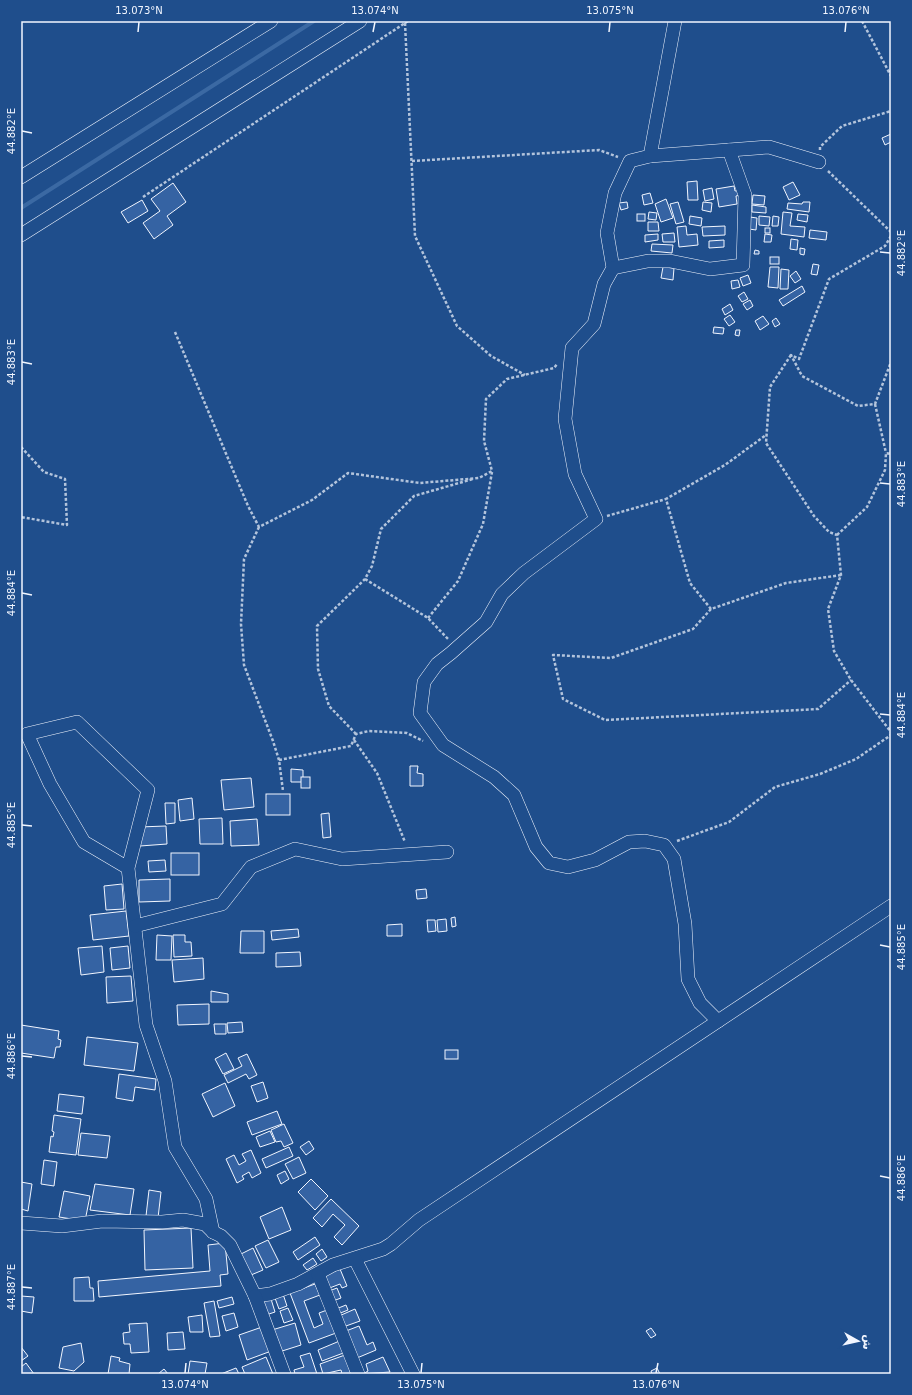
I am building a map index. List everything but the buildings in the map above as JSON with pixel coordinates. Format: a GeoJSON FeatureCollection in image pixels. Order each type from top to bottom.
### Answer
{"type":"FeatureCollection","features":[{"type":"Feature","properties":{"kind":"street"},"geometry":{"type":"LineString","coordinates":[[21,177],[271,21]]}},
{"type":"Feature","properties":{"kind":"street"},"geometry":{"type":"LineString","coordinates":[[21,235],[360,21]]}},
{"type":"Feature","properties":{"kind":"street"},"geometry":{"type":"LineString","coordinates":[[650,156],[675,21]]}},
{"type":"Feature","properties":{"kind":"street"},"geometry":{"type":"LineString","coordinates":[[718,1021],[700,1003],[688,979],[685,924],[674,859],[664,845],[645,841],[629,842],[595,860],[568,867],[549,864],[536,847],[514,795],[494,777],[443,745],[420,713],[424,682],[437,664],[486,622],[502,594],[524,573],[596,519],[575,474],[565,419],[572,348],[594,324],[604,284],[613,268],[607,233],[615,193],[630,161],[650,156],[769,147],[819,162]]}},
{"type":"Feature","properties":{"kind":"street"},"geometry":{"type":"LineString","coordinates":[[613,268],[648,261],[670,261],[710,269],[743,265],[745,195],[729,150]]}},
{"type":"Feature","properties":{"kind":"street"},"geometry":{"type":"LineString","coordinates":[[128,868],[84,842],[50,784],[27,734],[77,722],[148,790],[128,868],[146,1026],[165,1081],[175,1147],[206,1199],[213,1232]]}},
{"type":"Feature","properties":{"kind":"street"},"geometry":{"type":"LineString","coordinates":[[135,926],[222,904],[250,867],[295,849],[342,859],[447,852]]}},
{"type":"Feature","properties":{"kind":"street"},"geometry":{"type":"LineString","coordinates":[[255,1296],[270,1294],[298,1284],[333,1265],[378,1251],[391,1244],[419,1220],[891,906]]}},
{"type":"Feature","properties":{"kind":"street"},"geometry":{"type":"LineString","coordinates":[[21,1223],[62,1226],[102,1221],[162,1222],[183,1220],[205,1224],[230,1245],[255,1296],[284,1374]]}},
{"type":"Feature","properties":{"kind":"street"},"geometry":{"type":"LineString","coordinates":[[355,1259],[413,1374]]}},
{"type":"Feature","properties":{"kind":"street"},"geometry":{"type":"LineString","coordinates":[[318,1274],[358,1374]]}},
{"type":"Feature","properties":{"kind":"path"},"geometry":{"type":"LineString","coordinates":[[862,21],[891,76]]}},
{"type":"Feature","properties":{"kind":"path"},"geometry":{"type":"LineString","coordinates":[[407,22],[415,236],[457,326],[491,356],[525,375]]}},
{"type":"Feature","properties":{"kind":"path"},"geometry":{"type":"LineString","coordinates":[[143,197],[407,22]]}},
{"type":"Feature","properties":{"kind":"path"},"geometry":{"type":"LineString","coordinates":[[891,111],[842,126],[820,147],[819,162],[891,232]]}},
{"type":"Feature","properties":{"kind":"path"},"geometry":{"type":"LineString","coordinates":[[412,161],[599,150],[630,161]]}},
{"type":"Feature","properties":{"kind":"path"},"geometry":{"type":"LineString","coordinates":[[791,355],[799,359],[829,278],[885,246],[891,236]]}},
{"type":"Feature","properties":{"kind":"path"},"geometry":{"type":"LineString","coordinates":[[175,332],[248,506],[259,527]]}},
{"type":"Feature","properties":{"kind":"path"},"geometry":{"type":"LineString","coordinates":[[428,618],[458,580],[483,524],[492,471],[484,440],[486,399],[507,379],[554,368],[572,348]]}},
{"type":"Feature","properties":{"kind":"path"},"geometry":{"type":"LineString","coordinates":[[791,355],[802,376],[858,406],[875,404]]}},
{"type":"Feature","properties":{"kind":"path"},"geometry":{"type":"LineString","coordinates":[[791,355],[770,387],[766,443],[814,516],[830,532],[837,535]]}},
{"type":"Feature","properties":{"kind":"path"},"geometry":{"type":"LineString","coordinates":[[837,535],[867,507],[885,470],[886,453],[875,404],[891,362]]}},
{"type":"Feature","properties":{"kind":"path"},"geometry":{"type":"LineString","coordinates":[[596,519],[666,499],[725,465],[766,435]]}},
{"type":"Feature","properties":{"kind":"path"},"geometry":{"type":"LineString","coordinates":[[21,447],[44,472],[65,479],[67,525],[21,517]]}},
{"type":"Feature","properties":{"kind":"path"},"geometry":{"type":"LineString","coordinates":[[886,453],[891,454]]}},
{"type":"Feature","properties":{"kind":"path"},"geometry":{"type":"LineString","coordinates":[[356,734],[329,706],[318,669],[317,626],[365,579],[372,566],[381,529],[414,496],[480,478],[492,471]]}},
{"type":"Feature","properties":{"kind":"path"},"geometry":{"type":"LineString","coordinates":[[283,791],[279,760],[244,665],[241,624],[244,559],[259,527],[312,500],[348,473],[420,482],[480,478]]}},
{"type":"Feature","properties":{"kind":"path"},"geometry":{"type":"LineString","coordinates":[[666,499],[690,583],[711,609]]}},
{"type":"Feature","properties":{"kind":"path"},"geometry":{"type":"LineString","coordinates":[[837,535],[842,575],[828,609],[834,651],[851,680],[891,732]]}},
{"type":"Feature","properties":{"kind":"path"},"geometry":{"type":"LineString","coordinates":[[842,575],[786,583],[711,609],[693,629],[611,658],[553,655],[563,699],[605,720],[818,709],[851,680]]}},
{"type":"Feature","properties":{"kind":"path"},"geometry":{"type":"LineString","coordinates":[[365,579],[428,618],[457,648]]}},
{"type":"Feature","properties":{"kind":"path"},"geometry":{"type":"LineString","coordinates":[[356,734],[369,732],[407,733],[428,744],[437,736]]}},
{"type":"Feature","properties":{"kind":"path"},"geometry":{"type":"LineString","coordinates":[[279,760],[351,746],[356,734]]}},
{"type":"Feature","properties":{"kind":"path"},"geometry":{"type":"LineString","coordinates":[[670,854],[678,840],[729,822],[775,787],[820,774],[856,759],[891,735]]}},
{"type":"Feature","properties":{"kind":"path"},"geometry":{"type":"LineString","coordinates":[[354,740],[377,773],[410,854]]}},
{"type":"Feature","properties":{"kind":"waterway"},"geometry":{"type":"LineString","coordinates":[[21,208],[314,21]]}}]}
